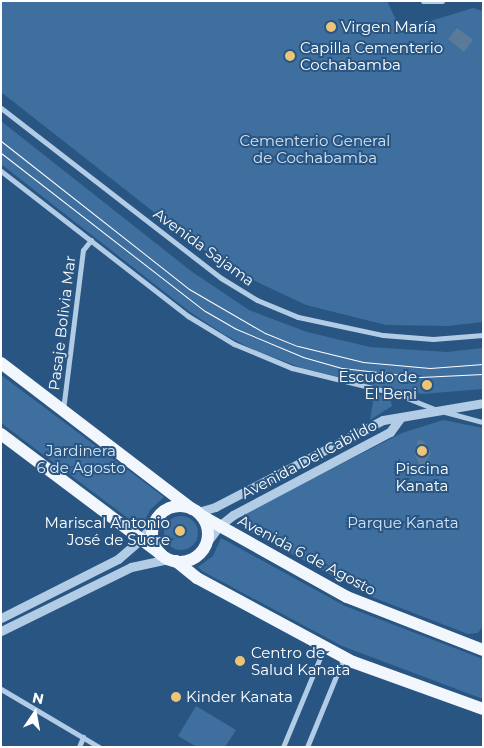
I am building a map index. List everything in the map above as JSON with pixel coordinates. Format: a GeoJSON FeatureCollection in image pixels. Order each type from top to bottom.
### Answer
{"type":"FeatureCollection","features":[{"type":"Feature","properties":{"kind":"main road","name":"Avenida 6 de Agosto"},"geometry":{"type":"LineString","coordinates":[[1,363],[197,512],[219,526],[347,597],[482,646]]}},
{"type":"Feature","properties":{"kind":"main road"},"geometry":{"type":"LineString","coordinates":[[1,434],[141,539],[197,578],[324,648],[483,709]]}},
{"type":"Feature","properties":{"kind":"main road"},"geometry":{"type":"LineString","coordinates":[[175,507],[197,512],[207,524],[207,542],[196,557],[168,558],[152,532],[158,517],[175,507]]}},
{"type":"Feature","properties":{"kind":"street"},"geometry":{"type":"LineString","coordinates":[[423,1],[442,1]]}},
{"type":"Feature","properties":{"kind":"street","name":"Avenida Sajama"},"geometry":{"type":"LineString","coordinates":[[1,108],[221,278],[257,300],[298,317],[382,336],[433,339],[483,335]]}},
{"type":"Feature","properties":{"kind":"street"},"geometry":{"type":"LineString","coordinates":[[1,171],[188,316],[234,344],[292,368],[397,394],[436,409],[483,422]]}},
{"type":"Feature","properties":{"kind":"street","name":"Pasaje Bolivia Mar"},"geometry":{"type":"LineString","coordinates":[[63,411],[84,250],[91,240]]}},
{"type":"Feature","properties":{"kind":"street","name":"Avenida Del Cabildo"},"geometry":{"type":"LineString","coordinates":[[197,512],[215,507],[383,420],[436,409],[483,404]]}},
{"type":"Feature","properties":{"kind":"street","name":"Avenida Del Cabildo"},"geometry":{"type":"LineString","coordinates":[[207,542],[219,526],[233,515],[390,432],[400,418]]}},
{"type":"Feature","properties":{"kind":"street"},"geometry":{"type":"LineString","coordinates":[[1,618],[118,559],[141,539],[158,517]]}},
{"type":"Feature","properties":{"kind":"street"},"geometry":{"type":"LineString","coordinates":[[1,631],[130,567],[168,558]]}},
{"type":"Feature","properties":{"kind":"street"},"geometry":{"type":"LineString","coordinates":[[283,747],[324,648]]}},
{"type":"Feature","properties":{"kind":"street"},"geometry":{"type":"LineString","coordinates":[[307,747],[344,657]]}},
{"type":"Feature","properties":{"kind":"street"},"geometry":{"type":"LineString","coordinates":[[1,689],[99,747]]}},
{"type":"Feature","properties":{"kind":"street"},"geometry":{"type":"LineString","coordinates":[[79,747],[83,737]]}},
{"type":"Feature","properties":{"kind":"green space","name":"Cementerio General de Cochabamba"},"geometry":{"type":"Polygon","coordinates":[[[1,1],[387,1],[401,30],[473,8],[483,11],[483,322],[448,326],[386,325],[306,305],[232,270],[183,235],[1,92],[1,1]]]}},
{"type":"Feature","properties":{"kind":"green space"},"geometry":{"type":"Polygon","coordinates":[[[1,121],[191,271],[249,310],[307,332],[370,347],[447,352],[483,348],[483,389],[422,394],[389,389],[302,368],[252,349],[225,335],[190,312],[1,164],[1,121]]]}},
{"type":"Feature","properties":{"kind":"green space","name":"Jardinera 6 de Agosto"},"geometry":{"type":"Polygon","coordinates":[[[1,375],[164,497],[150,510],[141,528],[1,423],[1,375]]]}},
{"type":"Feature","properties":{"kind":"green space"},"geometry":{"type":"Polygon","coordinates":[[[365,391],[390,397],[392,406],[370,420],[373,402],[365,391]]]}},
{"type":"Feature","properties":{"kind":"green space","name":"Parque Kanata"},"geometry":{"type":"Polygon","coordinates":[[[443,420],[483,428],[483,626],[478,633],[468,634],[372,597],[245,529],[243,519],[247,512],[402,433],[443,420]]]}},
{"type":"Feature","properties":{"kind":"green space"},"geometry":{"type":"Polygon","coordinates":[[[181,516],[188,517],[193,521],[197,526],[197,540],[193,545],[188,549],[181,550],[174,549],[169,545],[165,540],[164,533],[165,526],[169,521],[174,517],[181,516]]]}},
{"type":"Feature","properties":{"kind":"green space"},"geometry":{"type":"Polygon","coordinates":[[[221,538],[345,606],[483,659],[483,699],[342,646],[202,571],[198,567],[213,556],[221,538]]]}},
{"type":"Feature","properties":{"kind":"green space"},"geometry":{"type":"Polygon","coordinates":[[[196,706],[236,730],[225,747],[197,747],[178,736],[196,706]]]}},
{"type":"Feature","properties":{"kind":"shaded area"},"geometry":{"type":"Polygon","coordinates":[[[457,28],[473,40],[464,52],[448,39],[457,28]]]}},
{"type":"Feature","properties":{"kind":"shaded area","name":"Piscina Kanata"},"geometry":{"type":"Polygon","coordinates":[[[418,440],[424,441],[431,453],[424,465],[420,465],[415,455],[418,440]]]}},
{"type":"Feature","properties":{"kind":"tram line"},"geometry":{"type":"LineString","coordinates":[[1,141],[189,289],[265,333],[298,346],[363,362],[430,368],[483,364]]}},
{"type":"Feature","properties":{"kind":"tram line"},"geometry":{"type":"LineString","coordinates":[[1,153],[205,311],[234,328],[303,357],[342,368],[420,377],[483,374]]}},
{"type":"Feature","properties":{"kind":"place","name":"Virgen María"},"geometry":{"type":"Point","coordinates":[331,27]}},
{"type":"Feature","properties":{"kind":"place","name":"Capilla Cementerio Cochabamba"},"geometry":{"type":"Point","coordinates":[290,56]}},
{"type":"Feature","properties":{"kind":"place","name":"Escudo de El Beni"},"geometry":{"type":"Point","coordinates":[427,385]}},
{"type":"Feature","properties":{"kind":"place","name":"Piscina Kanata"},"geometry":{"type":"Point","coordinates":[422,451]}},
{"type":"Feature","properties":{"kind":"place","name":"Mariscal Antonio José de Sucre"},"geometry":{"type":"Point","coordinates":[180,531]}},
{"type":"Feature","properties":{"kind":"place","name":"Centro de Salud Kanata"},"geometry":{"type":"Point","coordinates":[240,661]}},
{"type":"Feature","properties":{"kind":"place","name":"Kinder Kanata"},"geometry":{"type":"Point","coordinates":[176,697]}}]}
